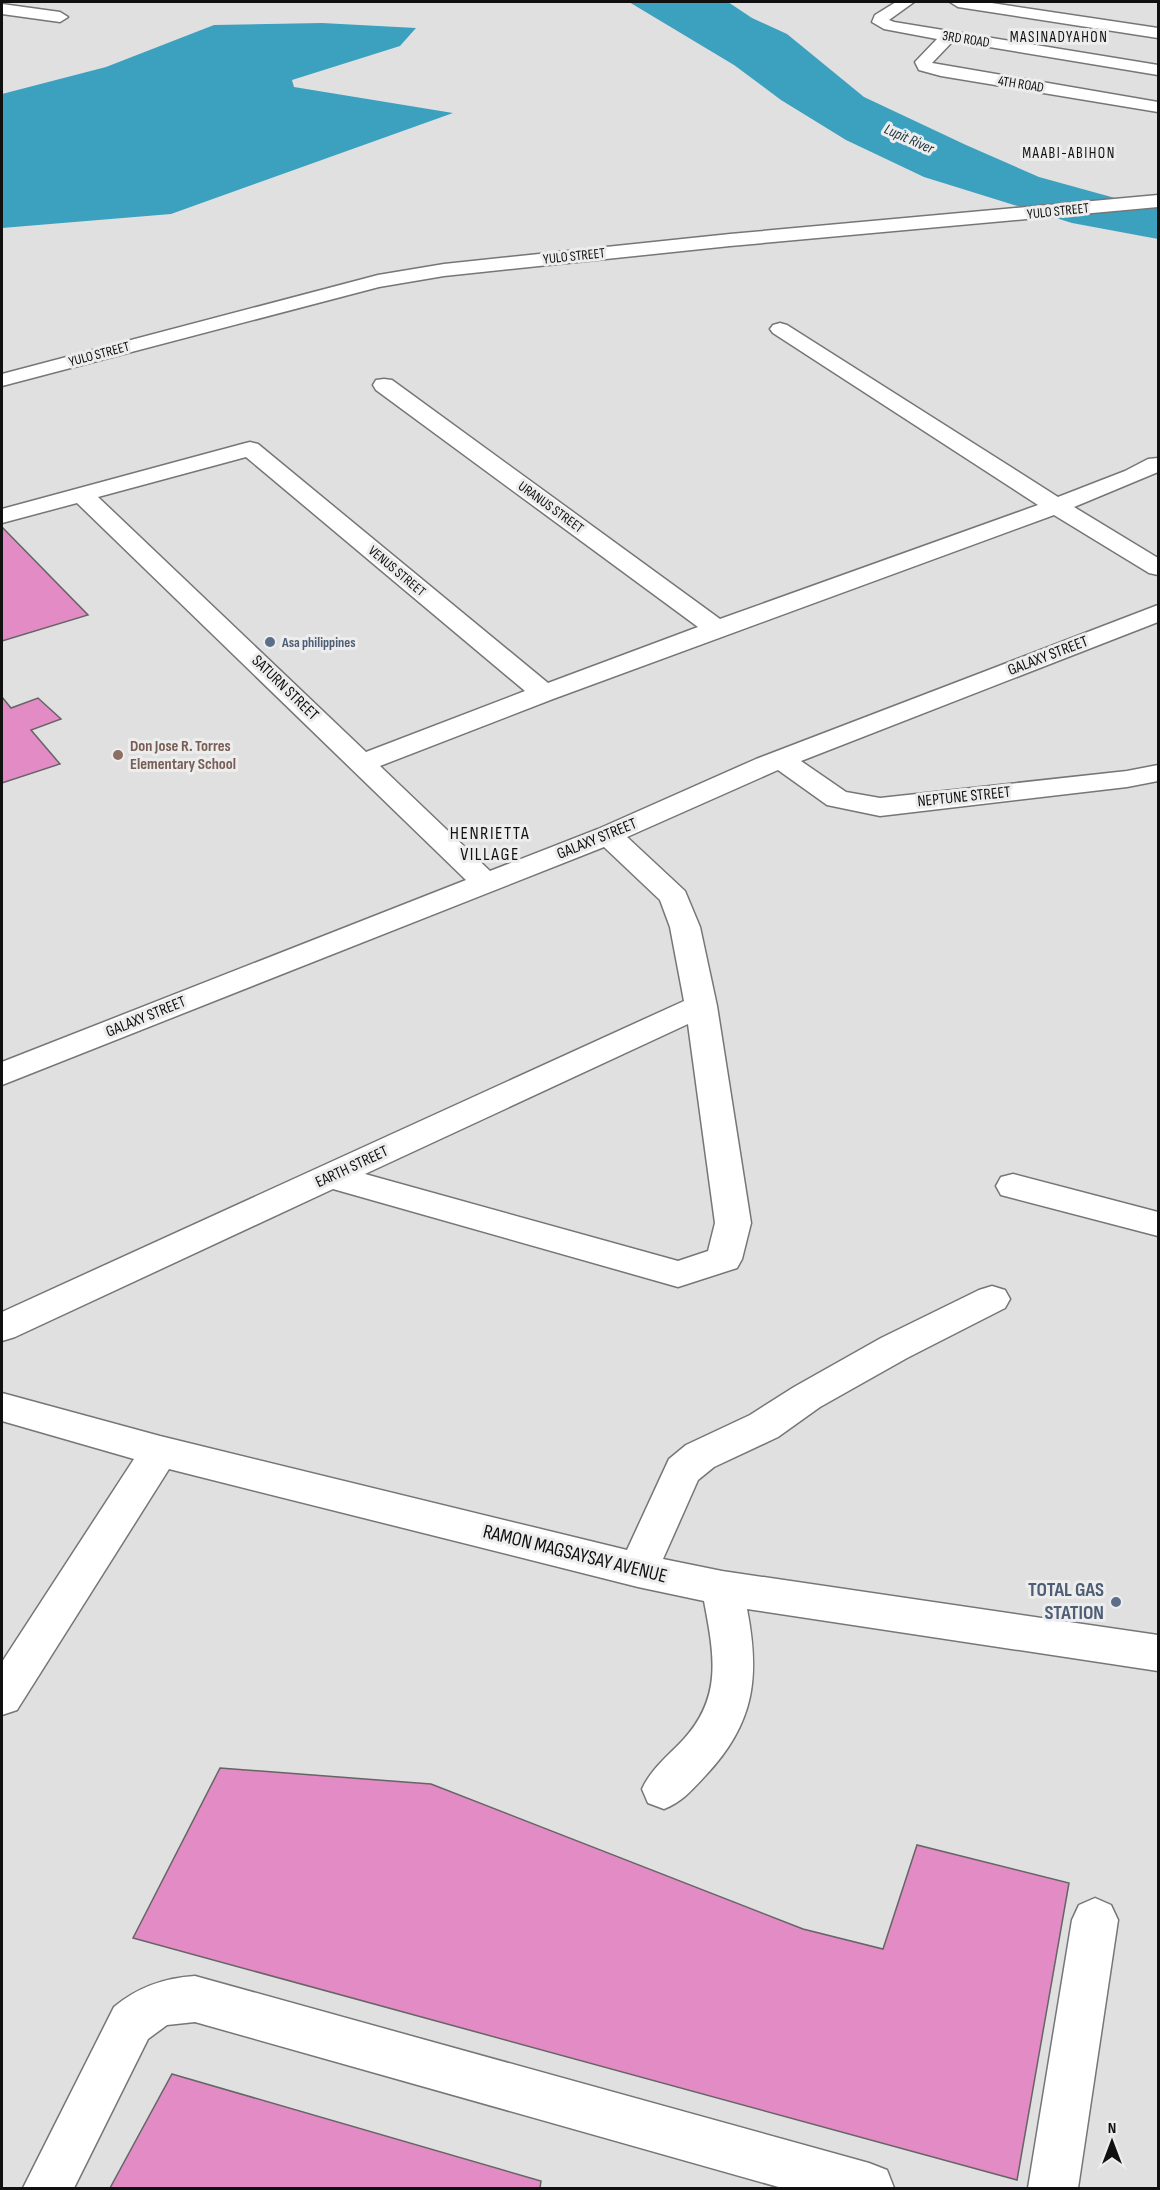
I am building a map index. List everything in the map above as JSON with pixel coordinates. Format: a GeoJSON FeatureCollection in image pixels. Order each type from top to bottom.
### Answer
{"type":"FeatureCollection","features":[{"type":"Feature","properties":{"kind":"street","name":"3RD ROAD"},"geometry":{"type":"LineString","coordinates":[[906,2],[880,18],[880,21],[890,26],[1158,70]]}},
{"type":"Feature","properties":{"kind":"street"},"geometry":{"type":"LineString","coordinates":[[958,2],[1158,33]]}},
{"type":"Feature","properties":{"kind":"street"},"geometry":{"type":"LineString","coordinates":[[2,9],[60,17]]}},
{"type":"Feature","properties":{"kind":"street","name":"4TH ROAD"},"geometry":{"type":"LineString","coordinates":[[949,36],[925,60],[925,66],[940,71],[1158,107]]}},
{"type":"Feature","properties":{"kind":"street","name":"YULO STREET"},"geometry":{"type":"LineString","coordinates":[[2,380],[378,281],[444,270],[730,240],[1158,201]]}},
{"type":"Feature","properties":{"kind":"street"},"geometry":{"type":"LineString","coordinates":[[780,330],[1056,506],[1158,568]]}},
{"type":"Feature","properties":{"kind":"street","name":"URANUS STREET"},"geometry":{"type":"LineString","coordinates":[[384,385],[718,630]]}},
{"type":"Feature","properties":{"kind":"street","name":"VENUS STREET"},"geometry":{"type":"LineString","coordinates":[[82,495],[250,449],[544,693]]}},
{"type":"Feature","properties":{"kind":"street"},"geometry":{"type":"LineString","coordinates":[[363,763],[544,693],[922,553],[1056,506],[1140,473],[1156,464]]}},
{"type":"Feature","properties":{"kind":"street"},"geometry":{"type":"LineString","coordinates":[[2,516],[82,495]]}},
{"type":"Feature","properties":{"kind":"street","name":"SATURN STREET"},"geometry":{"type":"LineString","coordinates":[[82,495],[486,883]]}},
{"type":"Feature","properties":{"kind":"street","name":"GALAXY STREET"},"geometry":{"type":"LineString","coordinates":[[2,1074],[608,836],[782,760],[1158,613]]}},
{"type":"Feature","properties":{"kind":"street","name":"NEPTUNE STREET"},"geometry":{"type":"LineString","coordinates":[[782,760],[837,799],[880,807],[1127,779],[1158,773]]}},
{"type":"Feature","properties":{"kind":"street"},"geometry":{"type":"LineString","coordinates":[[332,1177],[678,1274],[724,1259],[733,1223],[701,1006],[685,927],[674,897],[608,836]]}},
{"type":"Feature","properties":{"kind":"street","name":"EARTH STREET"},"geometry":{"type":"LineString","coordinates":[[2,1327],[701,1006]]}},
{"type":"Feature","properties":{"kind":"street"},"geometry":{"type":"LineString","coordinates":[[1013,1186],[1158,1224]]}},
{"type":"Feature","properties":{"kind":"street"},"geometry":{"type":"LineString","coordinates":[[638,1570],[683,1470],[700,1456],[764,1426],[807,1396],[894,1348],[992,1299]]}},
{"type":"Feature","properties":{"kind":"street","name":"RAMON MAGSAYSAY AVENUE"},"geometry":{"type":"LineString","coordinates":[[2,1407],[160,1451],[638,1570],[722,1588],[1158,1653]]}},
{"type":"Feature","properties":{"kind":"street"},"geometry":{"type":"LineString","coordinates":[[2,1697],[160,1451]]}},
{"type":"Feature","properties":{"kind":"street"},"geometry":{"type":"LineString","coordinates":[[664,1789],[716,1731],[731,1696],[735,1658],[722,1588]]}},
{"type":"Feature","properties":{"kind":"street"},"geometry":{"type":"LineString","coordinates":[[1053,2188],[1095,1920]]}},
{"type":"Feature","properties":{"kind":"street"},"geometry":{"type":"LineString","coordinates":[[48,2188],[131,2023],[146,2010],[159,2003],[195,1999],[869,2188]]}},
{"type":"Feature","properties":{"kind":"water","name":"Lupit River"},"geometry":{"type":"Polygon","coordinates":[[[629,2],[728,2],[752,18],[787,34],[864,97],[1039,177],[1115,198],[1158,205],[1158,239],[1072,223],[924,177],[846,140],[781,100],[734,65],[629,2]]]}},
{"type":"Feature","properties":{"kind":"water"},"geometry":{"type":"Polygon","coordinates":[[[322,23],[416,28],[400,46],[292,80],[294,87],[453,113],[171,214],[2,228],[2,94],[106,67],[214,25],[322,23]]]}},
{"type":"Feature","properties":{"kind":"building"},"geometry":{"type":"Polygon","coordinates":[[[2,527],[88,615],[2,641],[2,527]]]}},
{"type":"Feature","properties":{"kind":"building"},"geometry":{"type":"Polygon","coordinates":[[[2,697],[11,708],[38,698],[61,719],[31,730],[60,764],[2,783],[2,697]]]}},
{"type":"Feature","properties":{"kind":"building"},"geometry":{"type":"Polygon","coordinates":[[[220,1768],[431,1784],[803,1929],[883,1949],[917,1845],[1069,1883],[1017,2180],[133,1938],[220,1768]]]}},
{"type":"Feature","properties":{"kind":"building"},"geometry":{"type":"Polygon","coordinates":[[[172,2074],[541,2181],[540,2188],[110,2188],[172,2074]]]}},
{"type":"Feature","properties":{"kind":"place","name":"Asa philippines"},"geometry":{"type":"Point","coordinates":[270,642]}},
{"type":"Feature","properties":{"kind":"place","name":"Don Jose R. Torres Elementary School"},"geometry":{"type":"Point","coordinates":[118,755]}},
{"type":"Feature","properties":{"kind":"place","name":"TOTAL GAS STATION"},"geometry":{"type":"Point","coordinates":[1116,1602]}},
{"type":"Feature","properties":{"kind":"district","name":"MASINADYAHON"},"geometry":{"type":"Point","coordinates":[1059,37]}},
{"type":"Feature","properties":{"kind":"district","name":"MAABI-ABIHON"},"geometry":{"type":"Point","coordinates":[1069,153]}},
{"type":"Feature","properties":{"kind":"district","name":"HENRIETTA VILLAGE"},"geometry":{"type":"Point","coordinates":[490,843]}}]}
